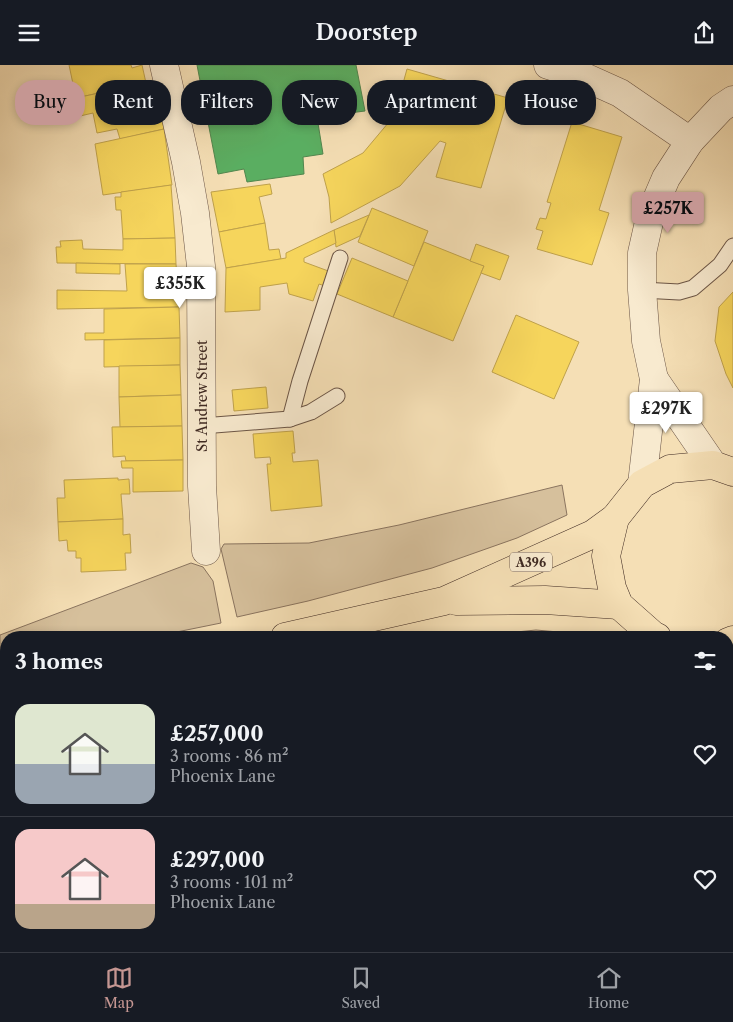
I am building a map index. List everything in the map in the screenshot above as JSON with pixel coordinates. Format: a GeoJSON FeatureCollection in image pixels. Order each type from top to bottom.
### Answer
{"type":"FeatureCollection","features":[{"type":"Feature","properties":{"kind":"main road","name":"A396"},"geometry":{"type":"LineString","coordinates":[[312,631],[444,601],[592,534],[615,518],[642,484],[670,469],[723,469]]}},
{"type":"Feature","properties":{"kind":"main road","name":"A396"},"geometry":{"type":"LineString","coordinates":[[615,518],[606,556],[612,588],[619,605],[648,631]]}},
{"type":"Feature","properties":{"kind":"main road","name":"A396"},"geometry":{"type":"LineString","coordinates":[[444,601],[545,599],[619,605]]}},
{"type":"Feature","properties":{"kind":"street","name":"St Andrew Street"},"geometry":{"type":"LineString","coordinates":[[164,65],[195,213],[201,267],[202,486],[206,551]]}},
{"type":"Feature","properties":{"kind":"street"},"geometry":{"type":"LineString","coordinates":[[548,65],[580,75],[620,93],[690,141]]}},
{"type":"Feature","properties":{"kind":"street"},"geometry":{"type":"LineString","coordinates":[[642,484],[654,379],[646,341],[642,289],[642,253],[651,213],[666,178],[690,141],[721,108],[733,100]]}},
{"type":"Feature","properties":{"kind":"street"},"geometry":{"type":"LineString","coordinates":[[654,379],[723,469]]}},
{"type":"Feature","properties":{"kind":"lane"},"geometry":{"type":"LineString","coordinates":[[642,289],[679,292],[693,288],[720,265],[733,246]]}},
{"type":"Feature","properties":{"kind":"lane"},"geometry":{"type":"LineString","coordinates":[[290,419],[300,381],[340,258]]}},
{"type":"Feature","properties":{"kind":"lane"},"geometry":{"type":"LineString","coordinates":[[202,426],[290,419],[311,412],[338,396]]}},
{"type":"Feature","properties":{"kind":"shaded area"},"geometry":{"type":"Polygon","coordinates":[[[562,485],[567,515],[517,538],[432,568],[308,601],[237,617],[221,549],[224,544],[309,543],[399,525],[562,485]]]}},
{"type":"Feature","properties":{"kind":"shaded area"},"geometry":{"type":"Polygon","coordinates":[[[191,563],[203,567],[213,581],[221,623],[182,631],[11,631],[191,563]]]}},
{"type":"Feature","properties":{"kind":"building: Homes"},"geometry":{"type":"Polygon","coordinates":[[[69,65],[131,65],[132,68],[142,65],[145,80],[95,80],[95,94],[85,96],[85,80],[72,80],[69,65]]]}},
{"type":"Feature","properties":{"kind":"building: Homes"},"geometry":{"type":"Polygon","coordinates":[[[407,69],[445,80],[404,80],[407,69]]]}},
{"type":"Feature","properties":{"kind":"building: Homes"},"geometry":{"type":"Polygon","coordinates":[[[95,94],[95,123],[93,113],[85,115],[85,96],[95,94]]]}},
{"type":"Feature","properties":{"kind":"building: Homes"},"geometry":{"type":"Polygon","coordinates":[[[495,94],[505,97],[505,108],[481,188],[436,177],[446,143],[440,141],[400,186],[331,223],[329,197],[323,174],[363,153],[386,125],[495,125],[495,94]]]}},
{"type":"Feature","properties":{"kind":"building: Homes"},"geometry":{"type":"Polygon","coordinates":[[[95,125],[163,125],[164,129],[120,139],[117,129],[97,133],[95,125]]]}},
{"type":"Feature","properties":{"kind":"building: Homes"},"geometry":{"type":"Polygon","coordinates":[[[571,125],[582,125],[622,137],[599,210],[609,213],[592,265],[537,249],[543,231],[536,229],[540,218],[546,219],[551,203],[547,202],[571,125]]]}},
{"type":"Feature","properties":{"kind":"building: Homes"},"geometry":{"type":"Polygon","coordinates":[[[164,129],[172,185],[103,195],[95,144],[164,129]]]}},
{"type":"Feature","properties":{"kind":"building: Homes"},"geometry":{"type":"Polygon","coordinates":[[[270,184],[272,194],[259,197],[265,223],[219,232],[211,192],[270,184]]]}},
{"type":"Feature","properties":{"kind":"building: Homes"},"geometry":{"type":"Polygon","coordinates":[[[171,185],[175,238],[123,239],[121,210],[116,210],[115,197],[121,197],[121,192],[171,185]]]}},
{"type":"Feature","properties":{"kind":"building: Homes"},"geometry":{"type":"Polygon","coordinates":[[[372,208],[428,231],[414,266],[358,242],[372,208]]]}},
{"type":"Feature","properties":{"kind":"building: Homes"},"geometry":{"type":"Polygon","coordinates":[[[369,215],[360,236],[336,247],[334,230],[369,215]]]}},
{"type":"Feature","properties":{"kind":"building: Homes"},"geometry":{"type":"Polygon","coordinates":[[[265,223],[269,250],[279,249],[281,259],[226,268],[219,232],[265,223]]]}},
{"type":"Feature","properties":{"kind":"building: Homes"},"geometry":{"type":"Polygon","coordinates":[[[334,230],[336,243],[304,258],[304,262],[331,272],[325,286],[319,284],[313,301],[289,294],[287,283],[260,287],[260,310],[225,312],[226,268],[286,258],[286,253],[334,230]]]}},
{"type":"Feature","properties":{"kind":"building: Homes"},"geometry":{"type":"Polygon","coordinates":[[[175,238],[176,264],[57,263],[56,247],[61,247],[60,241],[82,240],[83,249],[123,250],[123,239],[175,238]]]}},
{"type":"Feature","properties":{"kind":"building: Homes"},"geometry":{"type":"Polygon","coordinates":[[[424,242],[484,266],[453,341],[393,317],[424,242]]]}},
{"type":"Feature","properties":{"kind":"building: Homes"},"geometry":{"type":"Polygon","coordinates":[[[476,244],[509,256],[500,280],[481,273],[484,266],[470,261],[476,244]]]}},
{"type":"Feature","properties":{"kind":"building: Homes"},"geometry":{"type":"Polygon","coordinates":[[[352,258],[408,281],[393,317],[337,294],[352,258]]]}},
{"type":"Feature","properties":{"kind":"building: Homes"},"geometry":{"type":"Polygon","coordinates":[[[76,263],[120,264],[120,274],[76,273],[76,263]]]}},
{"type":"Feature","properties":{"kind":"building: Homes"},"geometry":{"type":"Polygon","coordinates":[[[125,264],[176,264],[179,307],[57,309],[57,290],[127,291],[125,264]]]}},
{"type":"Feature","properties":{"kind":"building: Homes"},"geometry":{"type":"Polygon","coordinates":[[[733,292],[733,388],[726,374],[715,341],[719,307],[733,292]]]}},
{"type":"Feature","properties":{"kind":"building: Homes"},"geometry":{"type":"Polygon","coordinates":[[[179,307],[180,338],[85,340],[85,333],[104,333],[104,309],[179,307]]]}},
{"type":"Feature","properties":{"kind":"building: Homes"},"geometry":{"type":"Polygon","coordinates":[[[516,315],[579,342],[554,399],[492,372],[516,315]]]}},
{"type":"Feature","properties":{"kind":"building: Homes"},"geometry":{"type":"Polygon","coordinates":[[[180,338],[180,365],[104,367],[104,340],[180,338]]]}},
{"type":"Feature","properties":{"kind":"building: Homes"},"geometry":{"type":"Polygon","coordinates":[[[180,365],[181,395],[119,397],[119,366],[180,365]]]}},
{"type":"Feature","properties":{"kind":"building: Homes"},"geometry":{"type":"Polygon","coordinates":[[[266,387],[268,408],[234,411],[232,390],[266,387]]]}},
{"type":"Feature","properties":{"kind":"building: Homes"},"geometry":{"type":"Polygon","coordinates":[[[181,395],[182,426],[120,427],[119,397],[181,395]]]}},
{"type":"Feature","properties":{"kind":"building: Homes"},"geometry":{"type":"Polygon","coordinates":[[[182,426],[183,460],[126,461],[125,456],[113,457],[112,427],[182,426]]]}},
{"type":"Feature","properties":{"kind":"building: Homes"},"geometry":{"type":"Polygon","coordinates":[[[293,431],[295,453],[292,453],[293,462],[318,460],[322,506],[271,511],[267,464],[271,464],[270,457],[255,458],[253,434],[293,431]]]}},
{"type":"Feature","properties":{"kind":"building: Homes"},"geometry":{"type":"Polygon","coordinates":[[[183,460],[183,491],[133,492],[133,468],[122,468],[121,461],[183,460]]]}},
{"type":"Feature","properties":{"kind":"building: Homes"},"geometry":{"type":"Polygon","coordinates":[[[118,478],[118,480],[129,479],[130,494],[121,494],[123,519],[58,522],[57,498],[65,498],[64,480],[118,478]]]}},
{"type":"Feature","properties":{"kind":"building: Homes"},"geometry":{"type":"Polygon","coordinates":[[[123,519],[123,535],[130,534],[131,553],[125,553],[126,570],[81,572],[81,558],[76,558],[76,551],[68,551],[67,540],[59,541],[58,522],[123,519]]]}},
{"type":"Feature","properties":{"kind":"building: Public"},"geometry":{"type":"Polygon","coordinates":[[[197,65],[356,65],[365,111],[357,112],[357,80],[282,80],[282,125],[318,125],[323,154],[303,157],[304,174],[247,182],[244,169],[218,174],[209,125],[272,125],[272,80],[200,80],[197,65]]]}}]}
